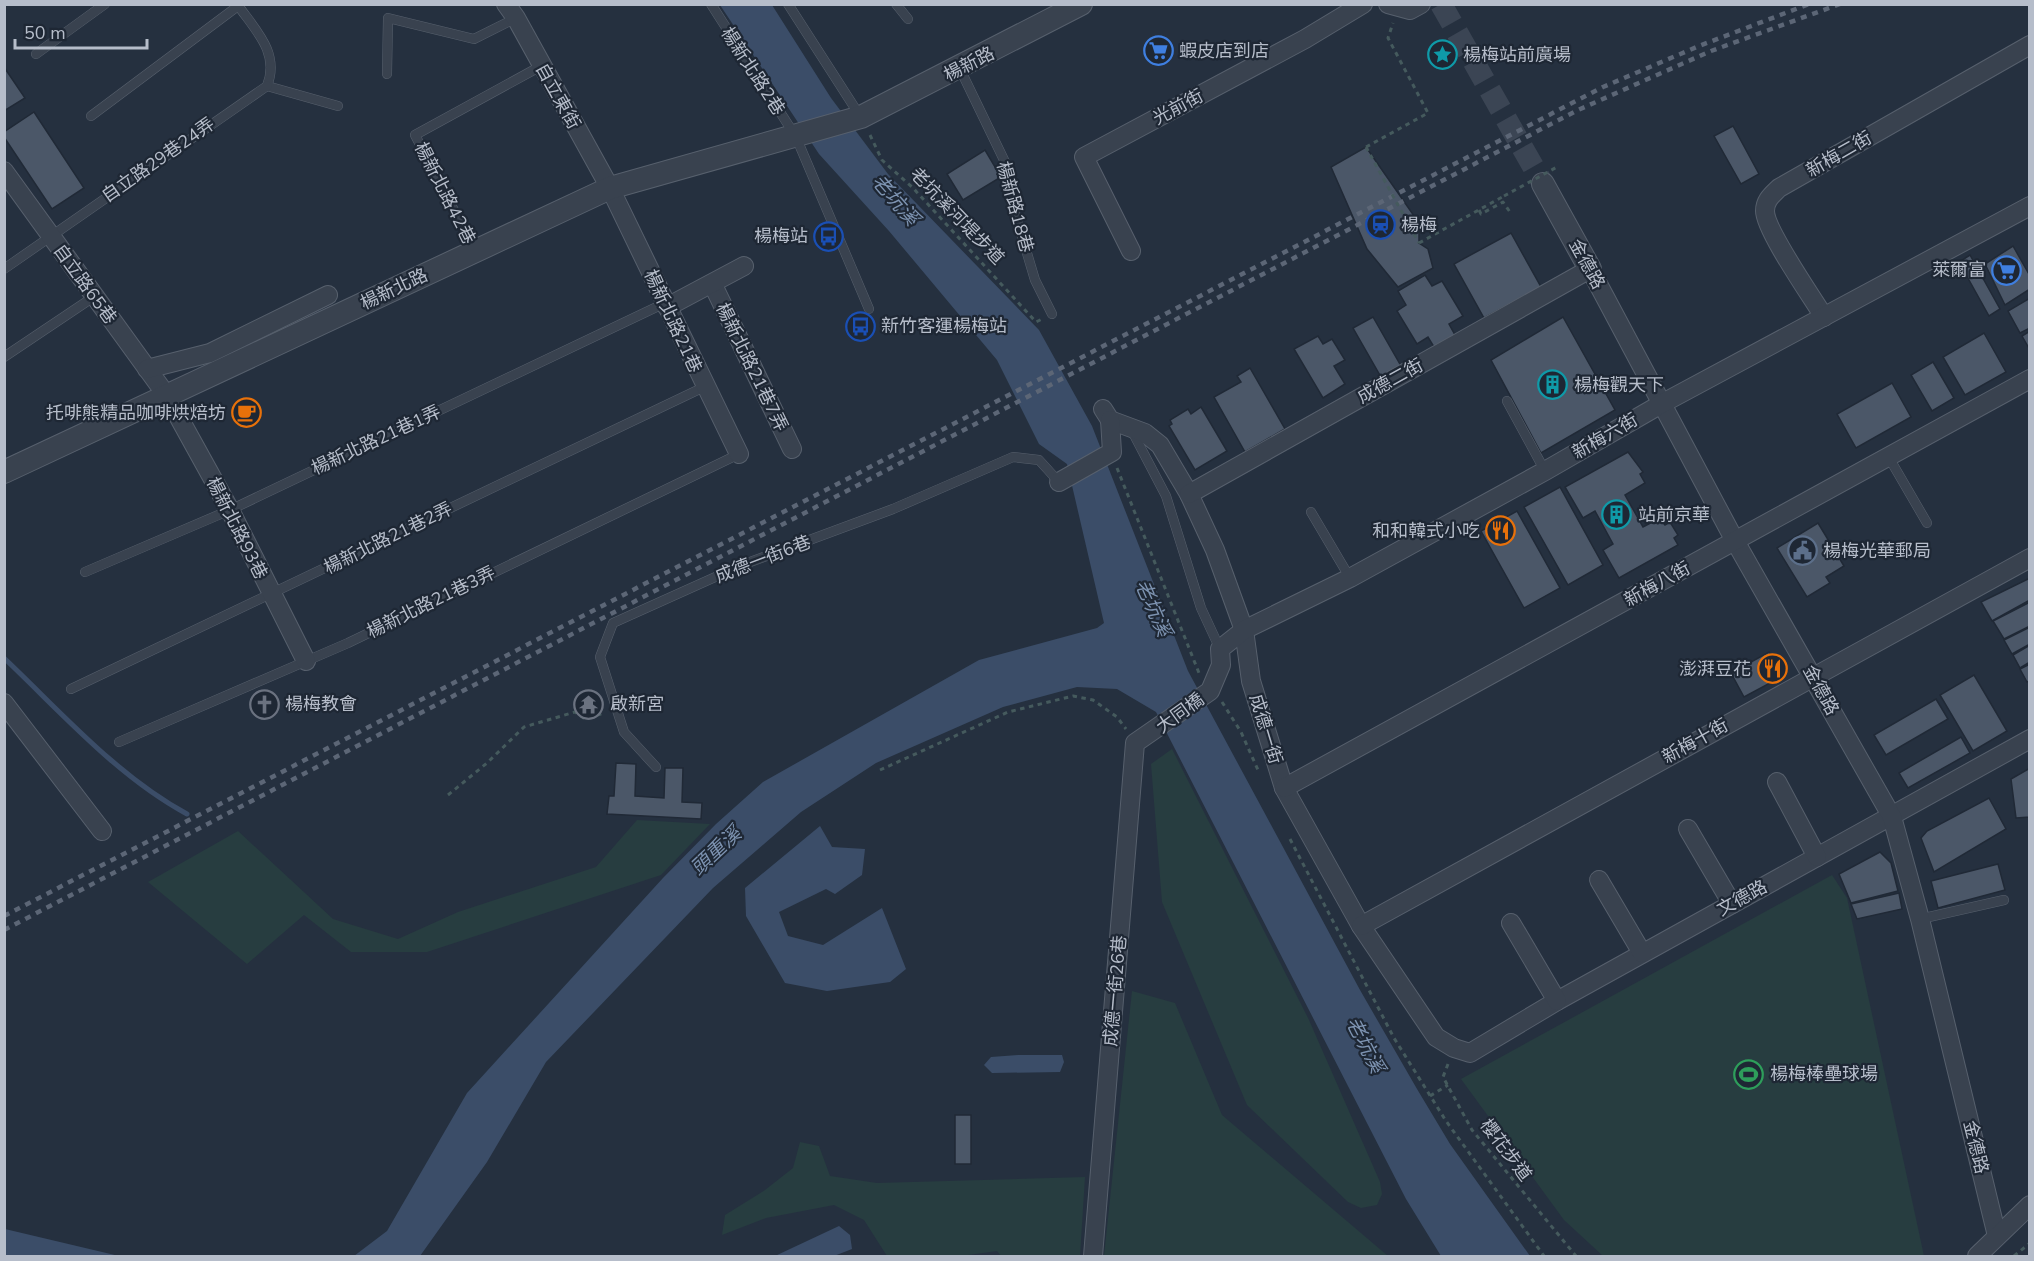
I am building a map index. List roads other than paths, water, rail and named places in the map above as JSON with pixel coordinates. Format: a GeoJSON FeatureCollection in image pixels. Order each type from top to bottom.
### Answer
{"type":"FeatureCollection","features":[{"type":"Feature","properties":{"kind":"street","name":"楊新路"},"geometry":{"type":"LineString","coordinates":[[796,137],[858,118],[960,69],[1081,4]]}},
{"type":"Feature","properties":{"kind":"street","name":"光前街"},"geometry":{"type":"LineString","coordinates":[[1131,251],[1084,157],[1363,4]]}},
{"type":"Feature","properties":{"kind":"street"},"geometry":{"type":"LineString","coordinates":[[1393,6],[1410,10],[1421,4]]}},
{"type":"Feature","properties":{"kind":"street","name":"自立東街"},"geometry":{"type":"LineString","coordinates":[[511,11],[610,188]]}},
{"type":"Feature","properties":{"kind":"street","name":"新梅二街"},"geometry":{"type":"LineString","coordinates":[[1824,317],[1772,231],[1765,213],[1767,200],[1779,188],[2030,45]]}},
{"type":"Feature","properties":{"kind":"street","name":"楊新北路"},"geometry":{"type":"LineString","coordinates":[[4,472],[610,188],[796,137]]}},
{"type":"Feature","properties":{"kind":"street","name":"自立路65巷"},"geometry":{"type":"LineString","coordinates":[[4,171],[166,396]]}},
{"type":"Feature","properties":{"kind":"street","name":"金德路"},"geometry":{"type":"LineString","coordinates":[[1550,176],[1590,269],[1735,541],[1814,676],[1892,817],[1920,919],[1997,1236]]}},
{"type":"Feature","properties":{"kind":"street","name":"楊新北路21巷"},"geometry":{"type":"LineString","coordinates":[[610,188],[704,387],[739,453]]}},
{"type":"Feature","properties":{"kind":"street","name":"新梅六街"},"geometry":{"type":"LineString","coordinates":[[1244,630],[1350,578],[1663,403],[2030,206]]}},
{"type":"Feature","properties":{"kind":"street","name":"楊新北路21巷7弄"},"geometry":{"type":"LineString","coordinates":[[666,305],[713,285],[744,266]]}},
{"type":"Feature","properties":{"kind":"street","name":"成德二街"},"geometry":{"type":"LineString","coordinates":[[1189,494],[1590,269]]}},
{"type":"Feature","properties":{"kind":"street","name":"楊新北路21巷7弄"},"geometry":{"type":"LineString","coordinates":[[713,285],[792,449]]}},
{"type":"Feature","properties":{"kind":"street"},"geometry":{"type":"LineString","coordinates":[[147,369],[210,353],[328,295]]}},
{"type":"Feature","properties":{"kind":"street","name":"新梅八街"},"geometry":{"type":"LineString","coordinates":[[1284,788],[2030,379]]}},
{"type":"Feature","properties":{"kind":"street","name":"楊新北路93巷"},"geometry":{"type":"LineString","coordinates":[[166,396],[230,510],[306,661]]}},
{"type":"Feature","properties":{"kind":"street","name":"成德一街"},"geometry":{"type":"LineString","coordinates":[[1059,482],[1112,452],[1106,415],[1145,433],[1160,445],[1189,494],[1215,550],[1244,630],[1251,681],[1284,788],[1361,926],[1436,1037],[1454,1048]]}},
{"type":"Feature","properties":{"kind":"street","name":"新梅十街"},"geometry":{"type":"LineString","coordinates":[[1361,926],[2030,558]]}},
{"type":"Feature","properties":{"kind":"street"},"geometry":{"type":"LineString","coordinates":[[1220,649],[1244,630]]}},
{"type":"Feature","properties":{"kind":"street","name":"大同橋"},"geometry":{"type":"LineString","coordinates":[[1142,739],[1210,691],[1221,665],[1220,649]]}},
{"type":"Feature","properties":{"kind":"street"},"geometry":{"type":"LineString","coordinates":[[4,703],[102,831]]}},
{"type":"Feature","properties":{"kind":"street","name":"成德一街26巷"},"geometry":{"type":"LineString","coordinates":[[1093,1257],[1142,739]]}},
{"type":"Feature","properties":{"kind":"street","name":"文德路"},"geometry":{"type":"LineString","coordinates":[[1454,1048],[1470,1053],[1642,953],[2030,739]]}},
{"type":"Feature","properties":{"kind":"street"},"geometry":{"type":"LineString","coordinates":[[1777,782],[1817,856]]}},
{"type":"Feature","properties":{"kind":"street"},"geometry":{"type":"LineString","coordinates":[[1688,829],[1732,904]]}},
{"type":"Feature","properties":{"kind":"street"},"geometry":{"type":"LineString","coordinates":[[1599,880],[1642,953]]}},
{"type":"Feature","properties":{"kind":"street"},"geometry":{"type":"LineString","coordinates":[[1511,923],[1557,1001]]}},
{"type":"Feature","properties":{"kind":"street"},"geometry":{"type":"LineString","coordinates":[[1977,1257],[2030,1205]]}},
{"type":"Feature","properties":{"kind":"lane"},"geometry":{"type":"LineString","coordinates":[[36,54],[105,4]]}},
{"type":"Feature","properties":{"kind":"lane","name":"楊新北路2巷"},"geometry":{"type":"LineString","coordinates":[[711,4],[796,137],[869,309]]}},
{"type":"Feature","properties":{"kind":"lane"},"geometry":{"type":"LineString","coordinates":[[788,4],[858,118]]}},
{"type":"Feature","properties":{"kind":"lane"},"geometry":{"type":"LineString","coordinates":[[896,4],[908,20]]}},
{"type":"Feature","properties":{"kind":"lane"},"geometry":{"type":"LineString","coordinates":[[92,116],[237,5],[269,50],[273,70],[267,86],[338,106]]}},
{"type":"Feature","properties":{"kind":"lane"},"geometry":{"type":"LineString","coordinates":[[387,74],[388,18],[474,39],[511,11]]}},
{"type":"Feature","properties":{"kind":"lane","name":"楊新北路42巷"},"geometry":{"type":"LineString","coordinates":[[474,251],[415,135],[541,66]]}},
{"type":"Feature","properties":{"kind":"lane","name":"楊新路18巷"},"geometry":{"type":"LineString","coordinates":[[960,69],[1005,162],[1007,186],[1035,280],[1049,316]]}},
{"type":"Feature","properties":{"kind":"lane","name":"自立路29巷24弄"},"geometry":{"type":"LineString","coordinates":[[4,269],[267,86]]}},
{"type":"Feature","properties":{"kind":"lane"},"geometry":{"type":"LineString","coordinates":[[4,357],[95,296]]}},
{"type":"Feature","properties":{"kind":"lane","name":"楊新北路21巷1弄"},"geometry":{"type":"LineString","coordinates":[[85,572],[230,510],[666,305]]}},
{"type":"Feature","properties":{"kind":"lane","name":"楊新北路21巷2弄"},"geometry":{"type":"LineString","coordinates":[[71,689],[704,387]]}},
{"type":"Feature","properties":{"kind":"lane"},"geometry":{"type":"LineString","coordinates":[[1507,401],[1545,471]]}},
{"type":"Feature","properties":{"kind":"lane"},"geometry":{"type":"LineString","coordinates":[[1130,426],[1166,496],[1201,608],[1220,649]]}},
{"type":"Feature","properties":{"kind":"lane","name":"楊新北路21巷3弄"},"geometry":{"type":"LineString","coordinates":[[119,742],[306,661],[739,453]]}},
{"type":"Feature","properties":{"kind":"lane"},"geometry":{"type":"LineString","coordinates":[[1888,456],[1927,524]]}},
{"type":"Feature","properties":{"kind":"lane","name":"成德一街6巷"},"geometry":{"type":"LineString","coordinates":[[656,767],[624,732],[600,657],[613,623],[742,565],[893,509],[1013,457],[1039,460],[1059,482]]}},
{"type":"Feature","properties":{"kind":"lane"},"geometry":{"type":"LineString","coordinates":[[1311,512],[1350,578]]}},
{"type":"Feature","properties":{"kind":"lane"},"geometry":{"type":"LineString","coordinates":[[1920,919],[2004,900]]}},
{"type":"Feature","properties":{"kind":"water"},"geometry":{"type":"Polygon","coordinates":[[[720,5],[772,5],[831,98],[888,174],[1039,330],[1092,426],[1188,671],[1360,990],[1417,1089],[1450,1144],[1530,1256],[1441,1256],[1406,1199],[1156,712],[1117,689],[1077,687],[1003,707],[876,763],[801,812],[713,888],[546,1062],[487,1162],[420,1256],[354,1256],[387,1231],[467,1093],[663,878],[716,824],[763,782],[979,660],[1097,628],[1104,623],[1067,464],[1039,444],[997,360],[889,231],[819,154],[720,5]]]}},
{"type":"Feature","properties":{"kind":"water"},"geometry":{"type":"Polygon","coordinates":[[[820,826],[832,847],[865,849],[862,875],[835,894],[826,889],[779,912],[788,936],[823,945],[882,908],[906,969],[890,982],[827,991],[785,983],[746,916],[745,888],[820,826]]]}},
{"type":"Feature","properties":{"kind":"water"},"geometry":{"type":"Polygon","coordinates":[[[1062,1055],[1064,1062],[1060,1072],[992,1073],[984,1065],[991,1057],[1062,1055]]]}},
{"type":"Feature","properties":{"kind":"water"},"geometry":{"type":"Polygon","coordinates":[[[839,1226],[850,1235],[852,1249],[834,1256],[775,1256],[839,1226]]]}},
{"type":"Feature","properties":{"kind":"water"},"geometry":{"type":"Polygon","coordinates":[[[5,1229],[119,1256],[5,1256],[5,1229]]]}},
{"type":"Feature","properties":{"kind":"waterway"},"geometry":{"type":"LineString","coordinates":[[4,658],[69,722],[114,762],[161,799],[187,814]]}},
{"type":"Feature","properties":{"kind":"tunnel"},"geometry":{"type":"LineString","coordinates":[[1441,4],[1543,184]]}},
{"type":"Feature","properties":{"kind":"railway"},"geometry":{"type":"LineString","coordinates":[[4,916],[1603,87],[1699,46],[1809,4]]}},
{"type":"Feature","properties":{"kind":"railway"},"geometry":{"type":"LineString","coordinates":[[4,930],[1578,110],[1711,51],[1840,4]]}},
{"type":"Feature","properties":{"kind":"place","name":"蝦皮店到店"},"geometry":{"type":"Point","coordinates":[1158,51]}},
{"type":"Feature","properties":{"kind":"place","name":"楊梅站前廣場"},"geometry":{"type":"Point","coordinates":[1442,55]}},
{"type":"Feature","properties":{"kind":"place","name":"楊梅"},"geometry":{"type":"Point","coordinates":[1380,225]}},
{"type":"Feature","properties":{"kind":"place","name":"楊梅站"},"geometry":{"type":"Point","coordinates":[829,236]}},
{"type":"Feature","properties":{"kind":"place","name":"萊爾富"},"geometry":{"type":"Point","coordinates":[2007,270]}},
{"type":"Feature","properties":{"kind":"place","name":"新竹客運楊梅站"},"geometry":{"type":"Point","coordinates":[860,326]}},
{"type":"Feature","properties":{"kind":"place","name":"楊梅觀天下"},"geometry":{"type":"Point","coordinates":[1553,385]}},
{"type":"Feature","properties":{"kind":"place","name":"托啡熊精品咖啡烘焙坊"},"geometry":{"type":"Point","coordinates":[247,413]}},
{"type":"Feature","properties":{"kind":"place","name":"站前京華"},"geometry":{"type":"Point","coordinates":[1617,515]}},
{"type":"Feature","properties":{"kind":"place","name":"和和韓式小吃"},"geometry":{"type":"Point","coordinates":[1501,531]}},
{"type":"Feature","properties":{"kind":"place","name":"楊梅光華郵局"},"geometry":{"type":"Point","coordinates":[1802,551]}},
{"type":"Feature","properties":{"kind":"place","name":"澎湃豆花"},"geometry":{"type":"Point","coordinates":[1772,669]}},
{"type":"Feature","properties":{"kind":"place","name":"楊梅教會"},"geometry":{"type":"Point","coordinates":[264,704]}},
{"type":"Feature","properties":{"kind":"place","name":"啟新宮"},"geometry":{"type":"Point","coordinates":[589,704]}},
{"type":"Feature","properties":{"kind":"place","name":"楊梅棒壘球場"},"geometry":{"type":"Point","coordinates":[1749,1074]}},
{"type":"Feature","properties":{"kind":"water label","name":"老坑溪"},"geometry":{"type":"Point","coordinates":[895,200]}},
{"type":"Feature","properties":{"kind":"water label","name":"老坑溪"},"geometry":{"type":"Point","coordinates":[1153,608]}},
{"type":"Feature","properties":{"kind":"water label","name":"頭重溪"},"geometry":{"type":"Point","coordinates":[716,851]}},
{"type":"Feature","properties":{"kind":"water label","name":"老坑溪"},"geometry":{"type":"Point","coordinates":[1365,1045]}}]}
